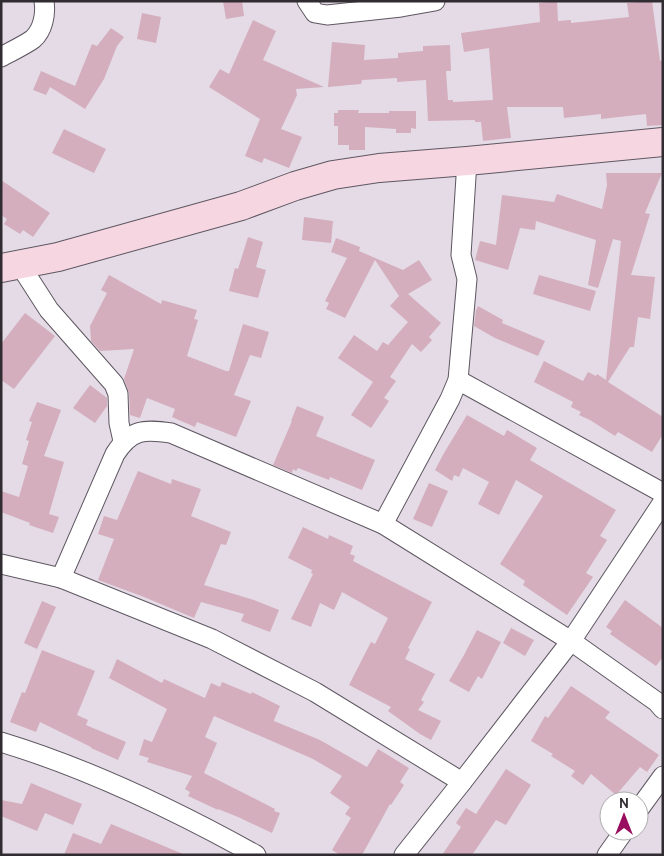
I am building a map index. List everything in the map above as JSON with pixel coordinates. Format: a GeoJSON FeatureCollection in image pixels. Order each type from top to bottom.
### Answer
{"type":"FeatureCollection","features":[{"type":"Feature","properties":{"kind":"street"},"geometry":{"type":"LineString","coordinates":[[1,57],[33,38],[42,25],[45,10],[44,1]]}},
{"type":"Feature","properties":{"kind":"street"},"geometry":{"type":"LineString","coordinates":[[307,1],[315,13],[327,14],[401,7],[435,1]]}},
{"type":"Feature","properties":{"kind":"street"},"geometry":{"type":"LineString","coordinates":[[123,441],[119,423],[118,394],[114,384],[11,267],[58,257],[242,206],[333,174],[379,168],[663,142]]}},
{"type":"Feature","properties":{"kind":"street"},"geometry":{"type":"LineString","coordinates":[[383,524],[458,380],[467,278],[461,256],[467,161]]}},
{"type":"Feature","properties":{"kind":"street"},"geometry":{"type":"LineString","coordinates":[[458,380],[663,493]]}},
{"type":"Feature","properties":{"kind":"street"},"geometry":{"type":"LineString","coordinates":[[62,578],[115,454],[123,441],[139,432],[154,430],[172,433],[383,524],[571,642],[663,708]]}},
{"type":"Feature","properties":{"kind":"street"},"geometry":{"type":"LineString","coordinates":[[404,855],[571,642],[663,502]]}},
{"type":"Feature","properties":{"kind":"street"},"geometry":{"type":"LineString","coordinates":[[1,564],[62,578],[212,639],[315,692],[462,782]]}},
{"type":"Feature","properties":{"kind":"street"},"geometry":{"type":"LineString","coordinates":[[1,742],[35,752],[121,786],[214,831],[256,855]]}},
{"type":"Feature","properties":{"kind":"street"},"geometry":{"type":"LineString","coordinates":[[649,795],[663,776]]}},
{"type":"Feature","properties":{"kind":"street"},"geometry":{"type":"LineString","coordinates":[[607,855],[617,841]]}},
{"type":"Feature","properties":{"kind":"building"},"geometry":{"type":"Polygon","coordinates":[[[223,1],[242,1],[244,16],[226,19],[223,1]]]}},
{"type":"Feature","properties":{"kind":"building"},"geometry":{"type":"Polygon","coordinates":[[[557,1],[558,21],[571,20],[571,23],[629,17],[627,3],[652,1],[660,61],[663,60],[663,125],[647,126],[646,114],[601,119],[601,114],[564,118],[563,107],[507,107],[511,138],[483,141],[481,122],[475,122],[475,120],[428,121],[426,80],[397,82],[397,78],[362,80],[361,84],[328,87],[332,42],[365,45],[364,60],[398,58],[398,53],[423,51],[423,46],[450,45],[451,71],[446,71],[448,100],[453,100],[453,102],[493,100],[489,48],[464,52],[461,33],[540,22],[539,3],[557,1]]]}},
{"type":"Feature","properties":{"kind":"building"},"geometry":{"type":"Polygon","coordinates":[[[142,13],[161,17],[156,43],[137,39],[142,13]]]}},
{"type":"Feature","properties":{"kind":"building"},"geometry":{"type":"Polygon","coordinates":[[[253,20],[276,31],[263,60],[324,87],[296,89],[297,95],[281,129],[302,137],[289,168],[264,158],[262,163],[245,156],[260,119],[209,87],[220,69],[229,74],[253,20]]]}},
{"type":"Feature","properties":{"kind":"building"},"geometry":{"type":"Polygon","coordinates":[[[111,28],[124,37],[117,46],[104,79],[85,109],[50,87],[46,95],[33,90],[41,71],[75,86],[92,44],[97,46],[111,28]]]}},
{"type":"Feature","properties":{"kind":"building"},"geometry":{"type":"Polygon","coordinates":[[[338,110],[359,110],[358,113],[416,111],[416,129],[411,128],[411,133],[396,133],[396,129],[365,127],[365,150],[349,150],[349,145],[338,145],[338,126],[334,126],[334,113],[338,113],[338,110]]]}},
{"type":"Feature","properties":{"kind":"building"},"geometry":{"type":"Polygon","coordinates":[[[64,129],[106,149],[94,173],[52,153],[64,129]]]}},
{"type":"Feature","properties":{"kind":"building"},"geometry":{"type":"Polygon","coordinates":[[[606,173],[662,173],[645,213],[650,214],[631,275],[655,277],[650,319],[638,317],[634,347],[630,347],[608,382],[663,417],[663,434],[652,452],[618,432],[615,436],[579,415],[581,412],[571,407],[573,402],[534,382],[544,361],[583,381],[588,372],[596,376],[597,374],[606,380],[621,241],[613,239],[598,288],[588,285],[596,240],[536,221],[535,230],[520,228],[508,270],[475,260],[480,241],[496,245],[502,195],[554,202],[557,194],[602,209],[607,185],[606,173]]]}},
{"type":"Feature","properties":{"kind":"building"},"geometry":{"type":"Polygon","coordinates":[[[1,180],[50,213],[33,237],[23,230],[20,234],[4,224],[7,219],[1,215],[1,180]]]}},
{"type":"Feature","properties":{"kind":"building"},"geometry":{"type":"Polygon","coordinates":[[[304,217],[333,221],[331,243],[302,240],[304,217]]]}},
{"type":"Feature","properties":{"kind":"building"},"geometry":{"type":"Polygon","coordinates":[[[248,237],[263,242],[256,267],[266,270],[258,298],[229,291],[235,268],[238,269],[248,237]]]}},
{"type":"Feature","properties":{"kind":"building"},"geometry":{"type":"Polygon","coordinates":[[[336,238],[360,247],[359,251],[403,270],[419,260],[432,280],[408,294],[441,323],[429,337],[432,340],[421,352],[412,344],[390,377],[396,381],[384,398],[389,401],[371,428],[351,415],[373,382],[338,358],[354,335],[377,351],[383,342],[388,345],[408,322],[390,306],[399,296],[375,260],[345,318],[326,309],[329,303],[325,301],[347,258],[331,252],[336,238]]]}},
{"type":"Feature","properties":{"kind":"building"},"geometry":{"type":"Polygon","coordinates":[[[109,275],[161,304],[162,300],[197,310],[194,319],[198,320],[187,356],[226,371],[229,371],[243,324],[269,332],[261,358],[250,355],[234,395],[251,401],[236,437],[197,422],[195,427],[172,417],[175,409],[147,398],[140,418],[130,415],[129,393],[124,379],[134,349],[100,351],[91,341],[90,326],[107,293],[101,290],[109,275]]]}},
{"type":"Feature","properties":{"kind":"building"},"geometry":{"type":"Polygon","coordinates":[[[539,275],[596,291],[590,311],[533,294],[539,275]]]}},
{"type":"Feature","properties":{"kind":"building"},"geometry":{"type":"Polygon","coordinates":[[[478,306],[503,320],[502,323],[545,341],[538,356],[495,338],[474,326],[478,306]]]}},
{"type":"Feature","properties":{"kind":"building"},"geometry":{"type":"Polygon","coordinates":[[[25,313],[55,336],[14,389],[1,380],[1,344],[25,313]]]}},
{"type":"Feature","properties":{"kind":"building"},"geometry":{"type":"Polygon","coordinates":[[[90,385],[107,398],[107,406],[95,423],[73,408],[90,385]]]}},
{"type":"Feature","properties":{"kind":"building"},"geometry":{"type":"Polygon","coordinates":[[[37,402],[61,410],[44,456],[64,462],[49,514],[59,517],[53,533],[29,525],[30,523],[1,512],[1,491],[19,497],[28,466],[22,464],[29,441],[26,440],[32,422],[29,421],[37,402]]]}},
{"type":"Feature","properties":{"kind":"building"},"geometry":{"type":"Polygon","coordinates":[[[297,406],[324,417],[316,436],[375,460],[362,490],[330,477],[329,480],[298,468],[296,471],[293,469],[292,473],[273,465],[297,406]]]}},
{"type":"Feature","properties":{"kind":"building"},"geometry":{"type":"Polygon","coordinates":[[[467,415],[504,436],[507,430],[537,448],[530,460],[616,510],[600,536],[607,540],[586,573],[593,577],[567,615],[523,585],[525,581],[500,564],[543,496],[516,480],[499,515],[478,504],[489,482],[463,468],[459,477],[454,475],[452,481],[435,470],[467,415]]]}},
{"type":"Feature","properties":{"kind":"building"},"geometry":{"type":"Polygon","coordinates":[[[138,471],[171,484],[172,479],[201,489],[191,516],[231,532],[226,545],[221,544],[204,585],[254,600],[279,610],[270,632],[241,621],[244,614],[201,602],[194,618],[98,580],[114,539],[98,534],[104,516],[117,520],[138,471]]]}},
{"type":"Feature","properties":{"kind":"building"},"geometry":{"type":"Polygon","coordinates":[[[429,483],[448,491],[432,527],[413,519],[429,483]]]}},
{"type":"Feature","properties":{"kind":"building"},"geometry":{"type":"Polygon","coordinates":[[[303,527],[328,539],[329,535],[353,546],[350,554],[355,556],[353,561],[432,602],[408,648],[410,649],[405,659],[435,674],[421,700],[424,702],[418,710],[441,721],[431,740],[388,711],[391,707],[349,685],[371,642],[375,644],[388,618],[342,592],[334,610],[320,603],[311,627],[291,619],[313,574],[311,573],[312,570],[288,558],[303,527]]]}},
{"type":"Feature","properties":{"kind":"building"},"geometry":{"type":"Polygon","coordinates":[[[625,600],[663,628],[663,657],[656,666],[610,634],[612,631],[606,627],[625,600]]]}},
{"type":"Feature","properties":{"kind":"building"},"geometry":{"type":"Polygon","coordinates":[[[42,601],[56,607],[37,649],[24,643],[42,601]]]}},
{"type":"Feature","properties":{"kind":"building"},"geometry":{"type":"Polygon","coordinates":[[[511,628],[534,640],[525,656],[503,643],[511,628]]]}},
{"type":"Feature","properties":{"kind":"building"},"geometry":{"type":"Polygon","coordinates":[[[477,630],[501,642],[482,679],[478,676],[469,692],[449,681],[477,630]]]}},
{"type":"Feature","properties":{"kind":"building"},"geometry":{"type":"Polygon","coordinates":[[[42,650],[95,671],[77,715],[88,720],[86,725],[126,742],[118,760],[40,722],[36,732],[10,722],[22,692],[25,693],[42,650]]]}},
{"type":"Feature","properties":{"kind":"building"},"geometry":{"type":"Polygon","coordinates":[[[117,659],[162,683],[164,679],[205,698],[211,683],[220,687],[222,682],[251,694],[252,692],[280,706],[274,721],[320,740],[367,767],[378,749],[409,768],[400,782],[404,785],[390,804],[362,855],[340,855],[332,850],[351,818],[345,814],[350,807],[330,793],[342,776],[313,759],[214,716],[205,737],[217,743],[204,773],[280,813],[272,833],[188,796],[190,792],[185,789],[192,776],[147,762],[149,758],[139,755],[144,739],[152,742],[167,709],[109,678],[117,659]]]}},
{"type":"Feature","properties":{"kind":"building"},"geometry":{"type":"Polygon","coordinates":[[[571,686],[610,712],[605,718],[659,755],[647,772],[640,767],[619,791],[611,791],[591,774],[583,785],[571,776],[575,771],[551,756],[553,754],[531,741],[545,716],[548,718],[571,686]]]}},
{"type":"Feature","properties":{"kind":"building"},"geometry":{"type":"Polygon","coordinates":[[[506,769],[531,785],[506,825],[496,820],[472,855],[442,855],[461,827],[456,823],[466,808],[476,814],[506,769]]]}},
{"type":"Feature","properties":{"kind":"building"},"geometry":{"type":"Polygon","coordinates":[[[31,783],[82,804],[73,825],[45,813],[37,831],[1,816],[1,800],[22,804],[31,783]]]}},
{"type":"Feature","properties":{"kind":"building"},"geometry":{"type":"Polygon","coordinates":[[[111,824],[183,855],[64,855],[73,833],[101,844],[111,824]]]}}]}
